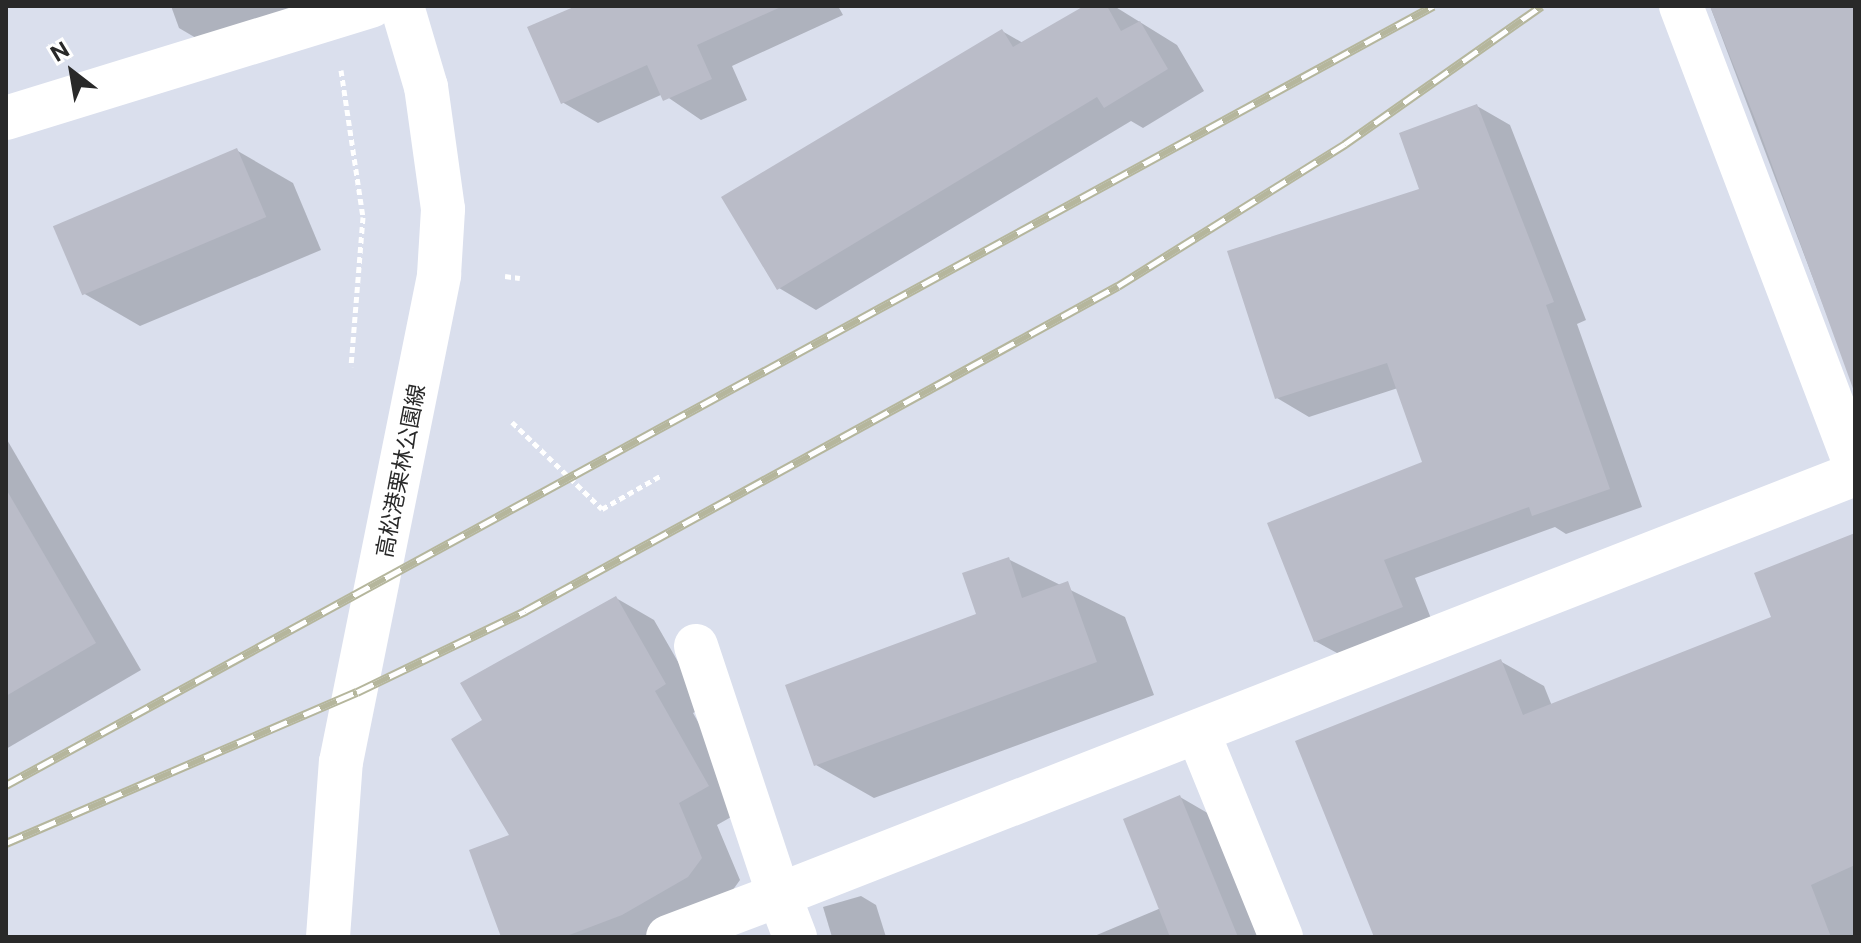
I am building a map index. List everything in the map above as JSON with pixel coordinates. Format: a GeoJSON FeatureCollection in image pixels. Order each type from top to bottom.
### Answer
{"type":"FeatureCollection","features":[{"type":"Feature","properties":{"kind":"street","name":"高松港栗林公園線"},"geometry":{"type":"LineString","coordinates":[[328,937],[341,762],[439,275],[439,179],[426,87],[402,6]]}},
{"type":"Feature","properties":{"kind":"street"},"geometry":{"type":"LineString","coordinates":[[1681,6],[1855,465]]}},
{"type":"Feature","properties":{"kind":"street"},"geometry":{"type":"LineString","coordinates":[[6,118],[354,12]]}},
{"type":"Feature","properties":{"kind":"street"},"geometry":{"type":"LineString","coordinates":[[668,937],[1199,735],[1855,474]]}},
{"type":"Feature","properties":{"kind":"street"},"geometry":{"type":"LineString","coordinates":[[696,646],[795,937]]}},
{"type":"Feature","properties":{"kind":"street"},"geometry":{"type":"LineString","coordinates":[[1199,735],[1281,937]]}},
{"type":"Feature","properties":{"kind":"path"},"geometry":{"type":"LineString","coordinates":[[351,367],[363,217],[354,12]]}},
{"type":"Feature","properties":{"kind":"path"},"geometry":{"type":"LineString","coordinates":[[505,276],[520,278]]}},
{"type":"Feature","properties":{"kind":"path"},"geometry":{"type":"LineString","coordinates":[[512,422],[602,509],[660,476]]}},
{"type":"Feature","properties":{"kind":"building"},"geometry":{"type":"Polygon","coordinates":[[[576,6],[783,6],[697,45],[712,79],[663,101],[647,65],[561,104],[527,27],[576,6]]]}},
{"type":"Feature","properties":{"kind":"building"},"geometry":{"type":"Polygon","coordinates":[[[1084,6],[1107,6],[1121,31],[1140,21],[1168,69],[1104,108],[1097,97],[777,290],[721,197],[1002,29],[1013,47],[1084,6]]]}},
{"type":"Feature","properties":{"kind":"building"},"geometry":{"type":"Polygon","coordinates":[[[1710,6],[1855,6],[1855,394],[1757,124],[1710,6]]]}},
{"type":"Feature","properties":{"kind":"building"},"geometry":{"type":"Polygon","coordinates":[[[1477,104],[1554,302],[1546,305],[1610,489],[1532,516],[1529,507],[1384,560],[1403,607],[1314,642],[1267,523],[1422,462],[1387,363],[1275,399],[1227,251],[1419,189],[1399,133],[1477,104]]]}},
{"type":"Feature","properties":{"kind":"building"},"geometry":{"type":"Polygon","coordinates":[[[237,148],[266,217],[82,295],[53,226],[237,148]]]}},
{"type":"Feature","properties":{"kind":"building"},"geometry":{"type":"Polygon","coordinates":[[[6,489],[96,643],[6,696],[6,489]]]}},
{"type":"Feature","properties":{"kind":"building"},"geometry":{"type":"Polygon","coordinates":[[[1855,533],[1855,865],[1811,885],[1831,937],[1374,937],[1295,741],[1501,659],[1523,715],[1771,617],[1754,573],[1855,533]]]}},
{"type":"Feature","properties":{"kind":"building"},"geometry":{"type":"Polygon","coordinates":[[[1009,557],[1022,598],[1068,581],[1097,662],[814,766],[785,685],[976,614],[962,573],[1009,557]]]}},
{"type":"Feature","properties":{"kind":"building"},"geometry":{"type":"Polygon","coordinates":[[[616,596],[666,684],[655,691],[709,786],[679,803],[702,858],[688,877],[622,915],[564,937],[501,937],[469,850],[509,835],[451,739],[482,720],[460,683],[616,596]]]}},
{"type":"Feature","properties":{"kind":"building"},"geometry":{"type":"Polygon","coordinates":[[[1180,795],[1238,937],[1170,937],[1123,819],[1180,795]]]}},
{"type":"Feature","properties":{"kind":"railway"},"geometry":{"type":"LineString","coordinates":[[6,785],[1433,6]]}},
{"type":"Feature","properties":{"kind":"railway"},"geometry":{"type":"LineString","coordinates":[[6,843],[357,692],[525,611],[1118,286],[1345,144],[1541,6]]}}]}
